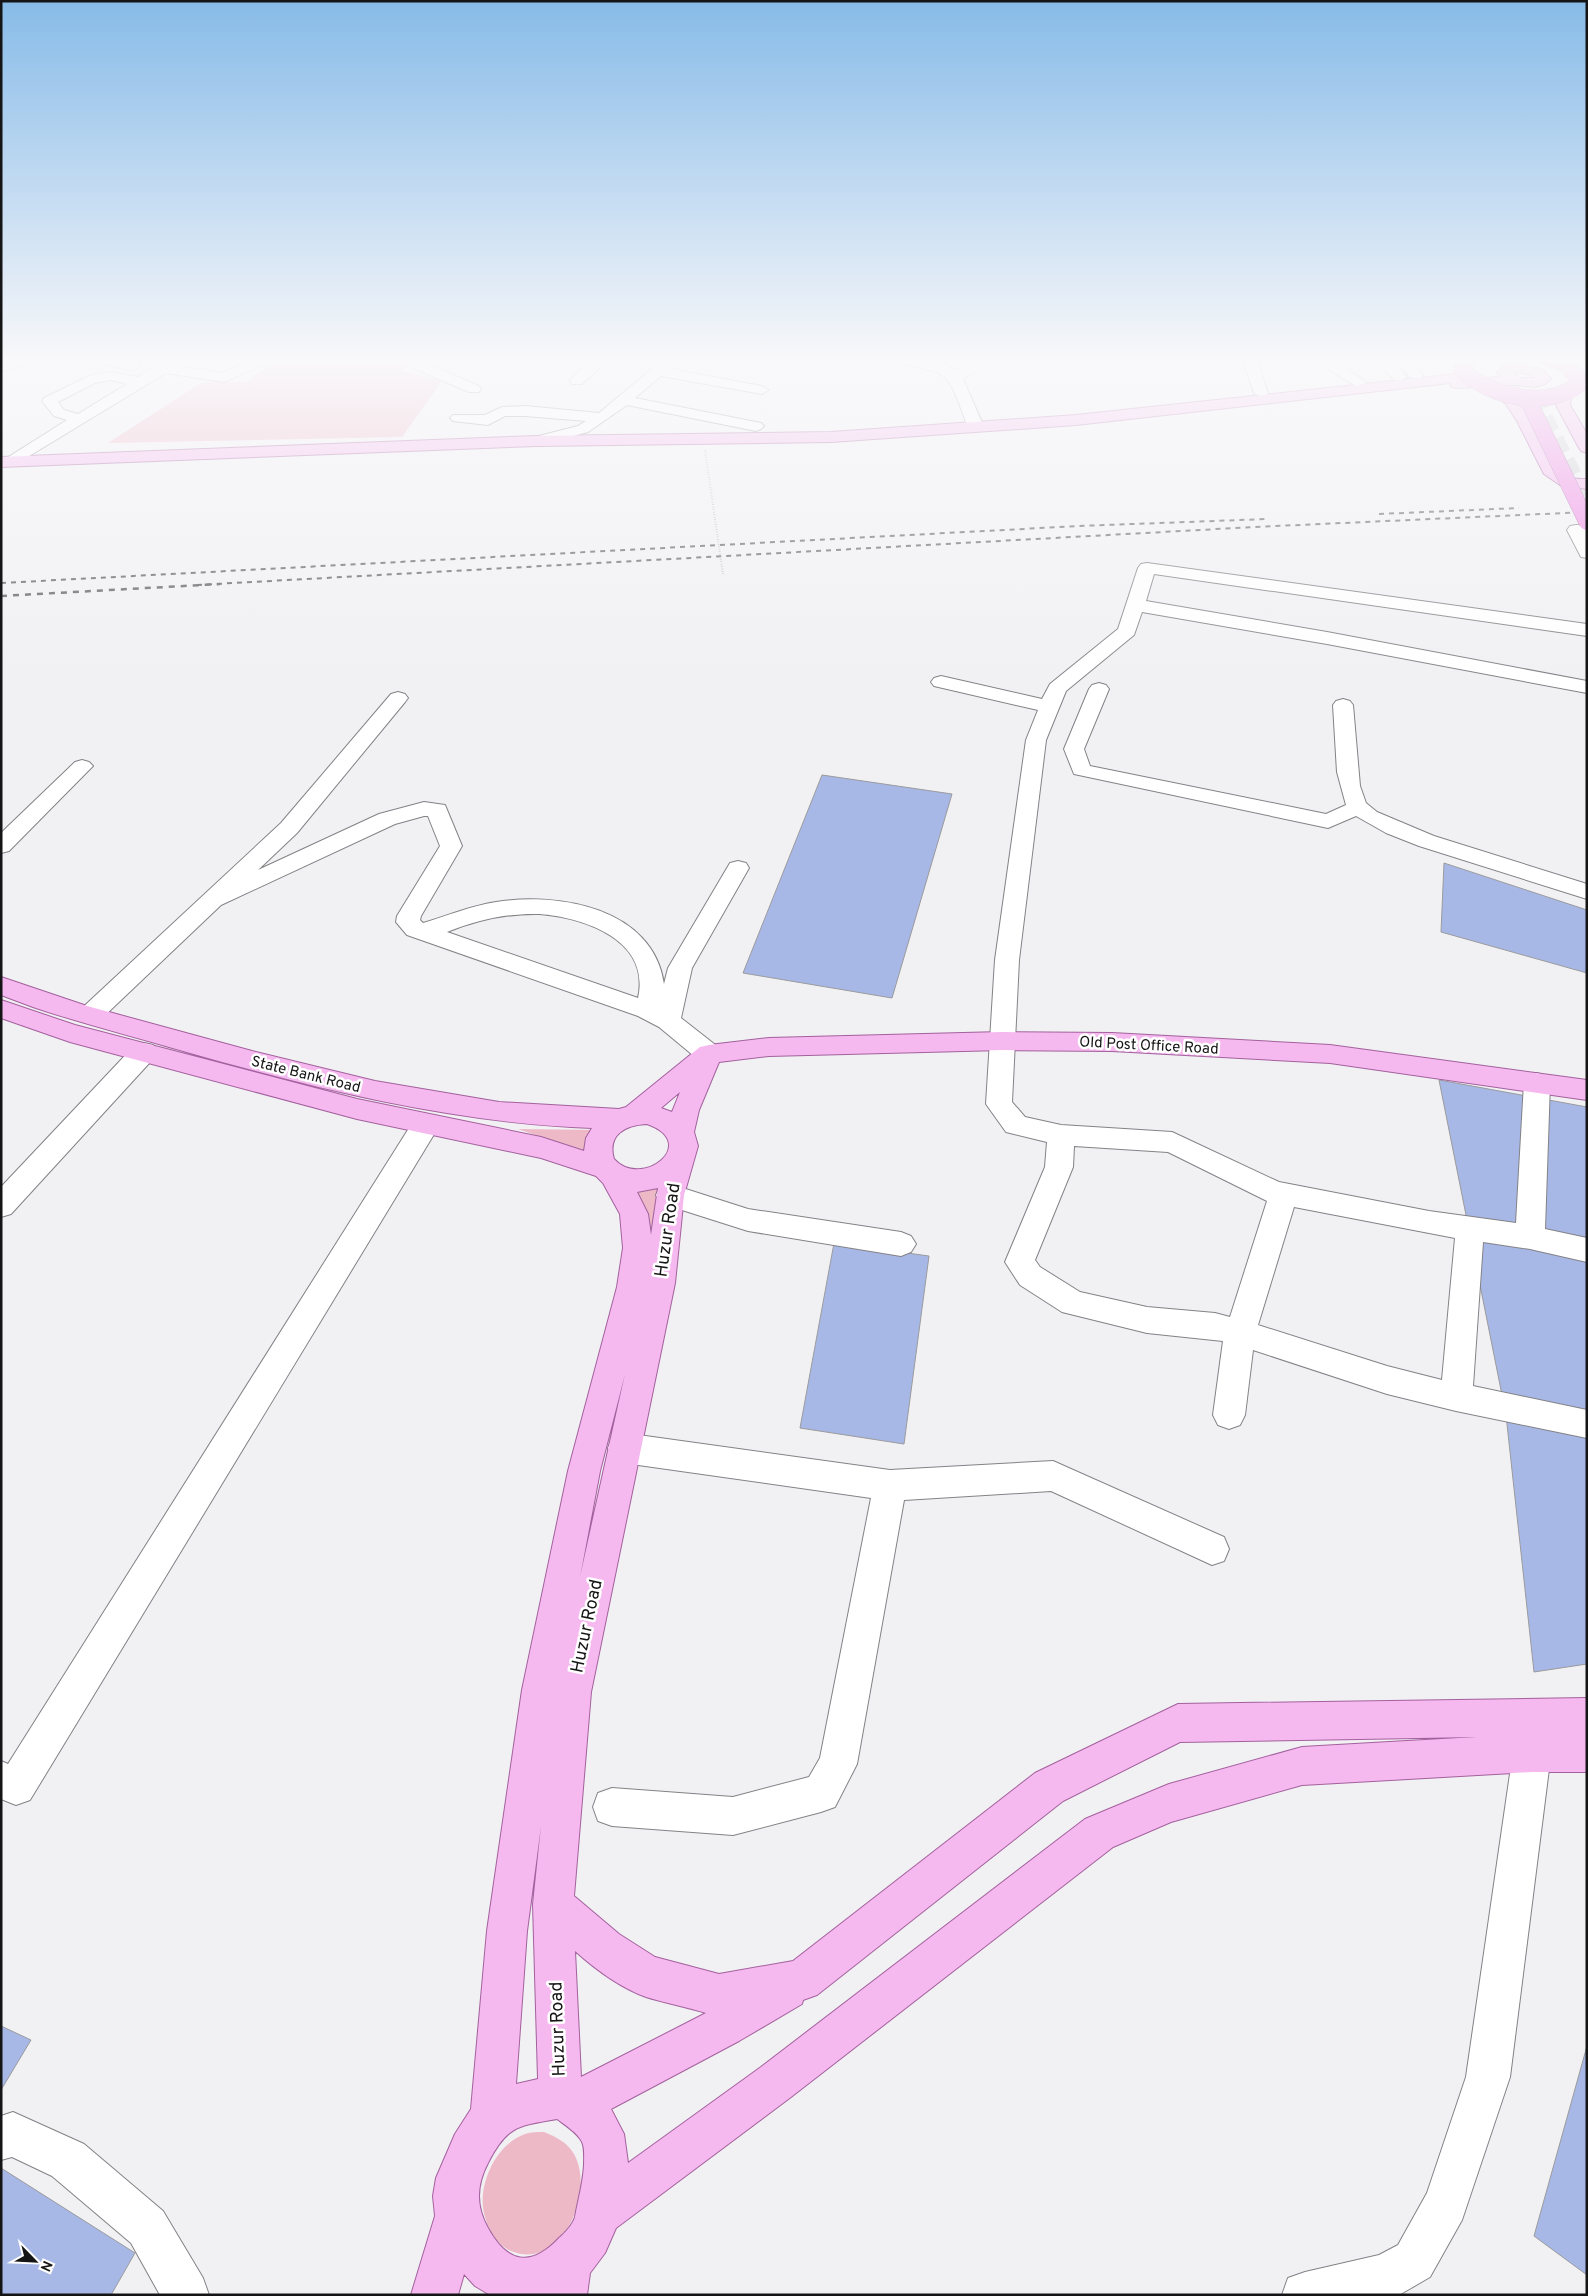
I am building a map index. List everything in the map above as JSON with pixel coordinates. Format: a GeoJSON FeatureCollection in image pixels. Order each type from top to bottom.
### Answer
{"type":"FeatureCollection","features":[{"type":"Feature","properties":{"kind":"highway"},"geometry":{"type":"LineString","coordinates":[[1560,465],[1587,522]]}},
{"type":"Feature","properties":{"kind":"highway"},"geometry":{"type":"LineString","coordinates":[[1576,465],[1587,488]]}},
{"type":"Feature","properties":{"kind":"main road"},"geometry":{"type":"LineString","coordinates":[[1547,465],[1550,471],[1566,482],[1587,484]]}},
{"type":"Feature","properties":{"kind":"main road","name":"State Bank Road"},"geometry":{"type":"LineString","coordinates":[[1,985],[90,1015],[227,1054],[358,1087],[421,1100],[500,1112],[627,1117]]}},
{"type":"Feature","properties":{"kind":"main road","name":"State Bank Road"},"geometry":{"type":"LineString","coordinates":[[1,1009],[70,1033],[357,1109],[541,1148],[609,1172]]}},
{"type":"Feature","properties":{"kind":"main road","name":"Old Post Office Road"},"geometry":{"type":"LineString","coordinates":[[709,1054],[769,1047],[1002,1041],[1112,1042],[1330,1054],[1587,1090]]}},
{"type":"Feature","properties":{"kind":"main road"},"geometry":{"type":"LineString","coordinates":[[627,1117],[648,1114],[662,1116],[673,1122],[681,1131],[685,1142],[684,1152],[678,1163],[668,1172],[656,1178],[642,1181],[627,1180],[609,1172],[598,1158],[597,1147],[601,1136],[609,1126],[627,1117],[709,1054]]}},
{"type":"Feature","properties":{"kind":"main road"},"geometry":{"type":"LineString","coordinates":[[681,1131],[686,1110],[709,1054]]}},
{"type":"Feature","properties":{"kind":"main road","name":"Huzur Road"},"geometry":{"type":"LineString","coordinates":[[568,2100],[553,1904],[573,1692],[660,1283],[670,1195],[678,1163]]}},
{"type":"Feature","properties":{"kind":"main road","name":"Huzur Road"},"geometry":{"type":"LineString","coordinates":[[492,2118],[507,1931],[540,1690],[584,1471],[632,1286],[638,1248],[634,1214],[609,1172]]}},
{"type":"Feature","properties":{"kind":"main road"},"geometry":{"type":"LineString","coordinates":[[434,2295],[458,2218],[457,2184],[475,2141],[492,2118],[521,2104],[568,2100],[724,2026],[802,1980],[1049,1787],[1178,1723],[1587,1717]]}},
{"type":"Feature","properties":{"kind":"main road"},"geometry":{"type":"LineString","coordinates":[[597,2214],[776,2082],[1099,1833],[1169,1803],[1302,1766],[1532,1753],[1587,1753]]}},
{"type":"Feature","properties":{"kind":"main road"},"geometry":{"type":"LineString","coordinates":[[553,1904],[604,1948],[647,1976],[719,1995],[802,1980]]}},
{"type":"Feature","properties":{"kind":"main road"},"geometry":{"type":"LineString","coordinates":[[458,2218],[473,2246],[490,2270],[515,2282],[566,2279],[589,2238],[607,2171],[602,2133],[568,2100]]}},
{"type":"Feature","properties":{"kind":"street"},"geometry":{"type":"LineString","coordinates":[[1587,530],[1576,530],[1587,553]]}},
{"type":"Feature","properties":{"kind":"street"},"geometry":{"type":"LineString","coordinates":[[1587,687],[1251,604],[1147,568],[1127,631],[1057,688],[1036,740],[1024,819],[1007,960],[999,1104],[1016,1125],[1061,1135],[1172,1142],[1273,1192],[1429,1223],[1530,1237],[1587,1250]]}},
{"type":"Feature","properties":{"kind":"street"},"geometry":{"type":"LineString","coordinates":[[1135,605],[1251,604],[1587,630]]}},
{"type":"Feature","properties":{"kind":"street"},"geometry":{"type":"LineString","coordinates":[[941,682],[1049,708]]}},
{"type":"Feature","properties":{"kind":"street"},"geometry":{"type":"LineString","coordinates":[[1099,689],[1074,749],[1081,770],[1328,821],[1357,808]]}},
{"type":"Feature","properties":{"kind":"street"},"geometry":{"type":"LineString","coordinates":[[90,1015],[289,828],[398,698]]}},
{"type":"Feature","properties":{"kind":"street"},"geometry":{"type":"LineString","coordinates":[[1343,705],[1350,786],[1357,808],[1396,830],[1587,892]]}},
{"type":"Feature","properties":{"kind":"street"},"geometry":{"type":"LineString","coordinates":[[1,846],[82,766]]}},
{"type":"Feature","properties":{"kind":"street"},"geometry":{"type":"LineString","coordinates":[[210,901],[387,819],[424,809],[437,810],[451,846],[408,916],[408,922],[415,929],[657,1015],[709,1054]]}},
{"type":"Feature","properties":{"kind":"street"},"geometry":{"type":"LineString","coordinates":[[657,1015],[680,968],[738,868]]}},
{"type":"Feature","properties":{"kind":"street"},"geometry":{"type":"LineString","coordinates":[[427,932],[447,922],[510,908],[538,906],[588,915],[614,925],[630,938],[646,959],[657,1015]]}},
{"type":"Feature","properties":{"kind":"street"},"geometry":{"type":"LineString","coordinates":[[1,1206],[144,1052]]}},
{"type":"Feature","properties":{"kind":"street"},"geometry":{"type":"LineString","coordinates":[[1530,1237],[1537,1084]]}},
{"type":"Feature","properties":{"kind":"street"},"geometry":{"type":"LineString","coordinates":[[1,1780],[16,1786],[426,1124]]}},
{"type":"Feature","properties":{"kind":"street"},"geometry":{"type":"LineString","coordinates":[[1061,1135],[1059,1167],[1020,1262],[1030,1276],[1073,1303],[1147,1320],[1215,1326],[1386,1380],[1456,1397],[1587,1424]]}},
{"type":"Feature","properties":{"kind":"street"},"geometry":{"type":"LineString","coordinates":[[1228,1415],[1240,1333],[1284,1194]]}},
{"type":"Feature","properties":{"kind":"street"},"geometry":{"type":"LineString","coordinates":[[670,1195],[748,1220],[900,1244]]}},
{"type":"Feature","properties":{"kind":"street"},"geometry":{"type":"LineString","coordinates":[[1456,1397],[1470,1229]]}},
{"type":"Feature","properties":{"kind":"street"},"geometry":{"type":"LineString","coordinates":[[624,1448],[890,1485],[1053,1476],[1212,1549]]}},
{"type":"Feature","properties":{"kind":"street"},"geometry":{"type":"LineString","coordinates":[[612,1807],[734,1816],[820,1793],[832,1777],[838,1764],[890,1485]]}},
{"type":"Feature","properties":{"kind":"street"},"geometry":{"type":"LineString","coordinates":[[1305,2295],[1386,2277],[1414,2261],[1446,2204],[1488,2077],[1532,1753]]}},
{"type":"Feature","properties":{"kind":"street"},"geometry":{"type":"LineString","coordinates":[[1,2138],[13,2134],[68,2160],[147,2227],[186,2295]]}},
{"type":"Feature","properties":{"kind":"path"},"geometry":{"type":"LineString","coordinates":[[707,465],[723,574]]}},
{"type":"Feature","properties":{"kind":"shaded area"},"geometry":{"type":"Polygon","coordinates":[[[518,1129],[598,1130],[590,1154],[518,1129]]]}},
{"type":"Feature","properties":{"kind":"shaded area"},"geometry":{"type":"Polygon","coordinates":[[[664,1180],[650,1243],[630,1185],[664,1180]]]}},
{"type":"Feature","properties":{"kind":"shaded area"},"geometry":{"type":"Polygon","coordinates":[[[544,2132],[565,2143],[574,2154],[580,2170],[580,2189],[577,2207],[570,2225],[559,2240],[545,2250],[529,2254],[511,2251],[500,2244],[492,2234],[486,2221],[483,2208],[484,2186],[492,2164],[506,2146],[525,2134],[544,2132]]]}},
{"type":"Feature","properties":{"kind":"building"},"geometry":{"type":"Polygon","coordinates":[[[822,775],[952,794],[892,998],[743,973],[822,775]]]}},
{"type":"Feature","properties":{"kind":"building"},"geometry":{"type":"Polygon","coordinates":[[[1444,863],[1587,910],[1587,973],[1441,932],[1444,863]]]}},
{"type":"Feature","properties":{"kind":"building"},"geometry":{"type":"Polygon","coordinates":[[[1439,1080],[1587,1107],[1587,1664],[1534,1672],[1506,1415],[1439,1080]]]}},
{"type":"Feature","properties":{"kind":"building"},"geometry":{"type":"Polygon","coordinates":[[[834,1243],[929,1256],[904,1444],[800,1428],[834,1243]]]}},
{"type":"Feature","properties":{"kind":"building"},"geometry":{"type":"Polygon","coordinates":[[[1,2026],[31,2040],[1,2090],[1,2026]]]}},
{"type":"Feature","properties":{"kind":"building"},"geometry":{"type":"Polygon","coordinates":[[[1587,2046],[1587,2275],[1534,2236],[1587,2046]]]}},
{"type":"Feature","properties":{"kind":"building"},"geometry":{"type":"Polygon","coordinates":[[[1,2168],[135,2253],[111,2295],[1,2295],[1,2168]]]}},
{"type":"Feature","properties":{"kind":"tunnel"},"geometry":{"type":"LineString","coordinates":[[1569,465],[1587,501]]}},
{"type":"Feature","properties":{"kind":"railway"},"geometry":{"type":"LineString","coordinates":[[1379,514],[1519,508]]}},
{"type":"Feature","properties":{"kind":"railway"},"geometry":{"type":"LineString","coordinates":[[197,585],[1254,527],[1587,512]]}},
{"type":"Feature","properties":{"kind":"railway"},"geometry":{"type":"LineString","coordinates":[[1,583],[1079,526],[1267,519]]}},
{"type":"Feature","properties":{"kind":"railway"},"geometry":{"type":"LineString","coordinates":[[1,596],[220,584]]}}]}
